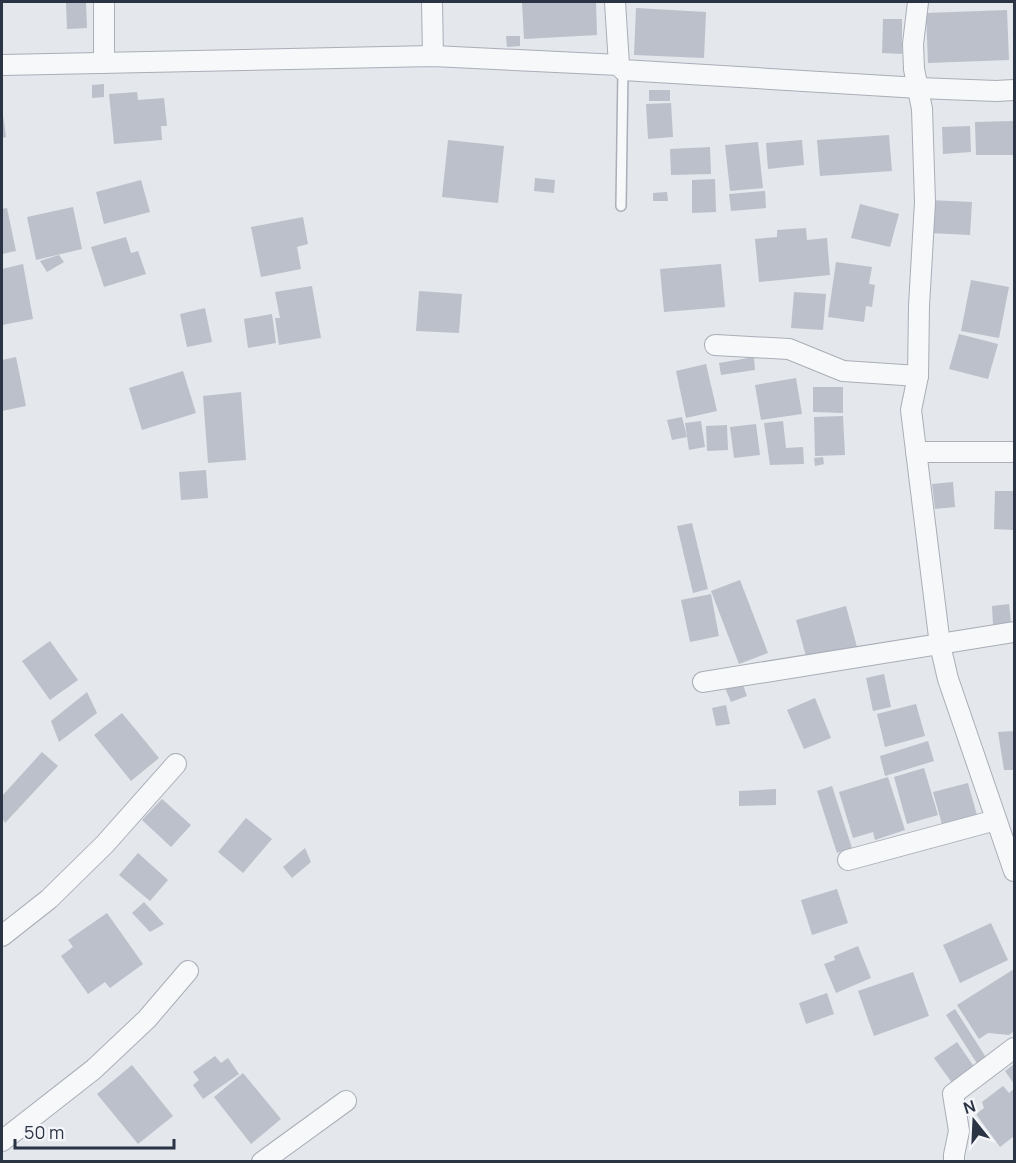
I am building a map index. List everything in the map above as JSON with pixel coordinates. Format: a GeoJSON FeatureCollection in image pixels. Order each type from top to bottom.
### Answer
{"type":"FeatureCollection","features":[{"type":"Feature","properties":{"kind":"street"},"geometry":{"type":"LineString","coordinates":[[104,2],[104,63]]}},
{"type":"Feature","properties":{"kind":"street"},"geometry":{"type":"LineString","coordinates":[[432,2],[433,56]]}},
{"type":"Feature","properties":{"kind":"street"},"geometry":{"type":"LineString","coordinates":[[615,2],[621,67]]}},
{"type":"Feature","properties":{"kind":"street"},"geometry":{"type":"LineString","coordinates":[[918,2],[913,44],[922,109],[925,202],[919,306],[918,376],[911,410],[940,645],[948,679],[1014,871]]}},
{"type":"Feature","properties":{"kind":"street"},"geometry":{"type":"LineString","coordinates":[[2,64],[433,56],[919,88],[1014,90]]}},
{"type":"Feature","properties":{"kind":"street"},"geometry":{"type":"LineString","coordinates":[[715,345],[789,349],[843,371],[918,376]]}},
{"type":"Feature","properties":{"kind":"street"},"geometry":{"type":"LineString","coordinates":[[916,452],[1014,452]]}},
{"type":"Feature","properties":{"kind":"street"},"geometry":{"type":"LineString","coordinates":[[703,682],[1014,632]]}},
{"type":"Feature","properties":{"kind":"street"},"geometry":{"type":"LineString","coordinates":[[2,936],[49,899],[105,843],[176,764]]}},
{"type":"Feature","properties":{"kind":"street"},"geometry":{"type":"LineString","coordinates":[[848,860],[996,820]]}},
{"type":"Feature","properties":{"kind":"street"},"geometry":{"type":"LineString","coordinates":[[2,1141],[94,1069],[147,1019],[188,971]]}},
{"type":"Feature","properties":{"kind":"street"},"geometry":{"type":"LineString","coordinates":[[954,1161],[959,1131],[953,1094],[1014,1048]]}},
{"type":"Feature","properties":{"kind":"street"},"geometry":{"type":"LineString","coordinates":[[262,1161],[346,1101]]}},
{"type":"Feature","properties":{"kind":"lane"},"geometry":{"type":"LineString","coordinates":[[621,67],[621,206]]}},
{"type":"Feature","properties":{"kind":"building"},"geometry":{"type":"Polygon","coordinates":[[[66,2],[86,2],[87,28],[67,29],[66,2]]]}},
{"type":"Feature","properties":{"kind":"building"},"geometry":{"type":"Polygon","coordinates":[[[522,2],[596,2],[597,35],[524,39],[522,2]]]}},
{"type":"Feature","properties":{"kind":"building"},"geometry":{"type":"Polygon","coordinates":[[[636,8],[706,12],[704,58],[634,55],[636,8]]]}},
{"type":"Feature","properties":{"kind":"building"},"geometry":{"type":"Polygon","coordinates":[[[1007,10],[1009,60],[928,63],[926,13],[1007,10]]]}},
{"type":"Feature","properties":{"kind":"building"},"geometry":{"type":"Polygon","coordinates":[[[883,19],[902,19],[902,54],[882,53],[883,19]]]}},
{"type":"Feature","properties":{"kind":"building"},"geometry":{"type":"Polygon","coordinates":[[[506,36],[520,36],[520,46],[507,47],[506,36]]]}},
{"type":"Feature","properties":{"kind":"building"},"geometry":{"type":"Polygon","coordinates":[[[104,84],[104,97],[92,98],[92,85],[104,84]]]}},
{"type":"Feature","properties":{"kind":"building"},"geometry":{"type":"Polygon","coordinates":[[[649,90],[670,90],[670,101],[649,101],[649,90]]]}},
{"type":"Feature","properties":{"kind":"building"},"geometry":{"type":"Polygon","coordinates":[[[137,92],[138,100],[164,98],[167,126],[161,126],[162,140],[114,144],[109,94],[137,92]]]}},
{"type":"Feature","properties":{"kind":"building"},"geometry":{"type":"Polygon","coordinates":[[[671,103],[673,137],[648,139],[646,104],[671,103]]]}},
{"type":"Feature","properties":{"kind":"building"},"geometry":{"type":"Polygon","coordinates":[[[2,115],[6,137],[2,138],[2,115]]]}},
{"type":"Feature","properties":{"kind":"building"},"geometry":{"type":"Polygon","coordinates":[[[1014,121],[1014,155],[976,155],[975,122],[1014,121]]]}},
{"type":"Feature","properties":{"kind":"building"},"geometry":{"type":"Polygon","coordinates":[[[970,126],[971,152],[943,154],[942,127],[970,126]]]}},
{"type":"Feature","properties":{"kind":"building"},"geometry":{"type":"Polygon","coordinates":[[[889,135],[892,171],[820,176],[817,140],[889,135]]]}},
{"type":"Feature","properties":{"kind":"building"},"geometry":{"type":"Polygon","coordinates":[[[448,140],[504,146],[498,203],[442,197],[448,140]]]}},
{"type":"Feature","properties":{"kind":"building"},"geometry":{"type":"Polygon","coordinates":[[[802,140],[804,165],[768,169],[766,143],[802,140]]]}},
{"type":"Feature","properties":{"kind":"building"},"geometry":{"type":"Polygon","coordinates":[[[758,142],[763,188],[730,191],[725,145],[758,142]]]}},
{"type":"Feature","properties":{"kind":"building"},"geometry":{"type":"Polygon","coordinates":[[[710,147],[711,174],[671,175],[670,149],[710,147]]]}},
{"type":"Feature","properties":{"kind":"building"},"geometry":{"type":"Polygon","coordinates":[[[535,178],[555,180],[554,193],[534,191],[535,178]]]}},
{"type":"Feature","properties":{"kind":"building"},"geometry":{"type":"Polygon","coordinates":[[[715,179],[716,212],[692,213],[692,180],[715,179]]]}},
{"type":"Feature","properties":{"kind":"building"},"geometry":{"type":"Polygon","coordinates":[[[141,180],[150,212],[104,224],[96,192],[141,180]]]}},
{"type":"Feature","properties":{"kind":"building"},"geometry":{"type":"Polygon","coordinates":[[[765,191],[766,208],[731,211],[729,194],[765,191]]]}},
{"type":"Feature","properties":{"kind":"building"},"geometry":{"type":"Polygon","coordinates":[[[667,192],[668,201],[653,201],[653,193],[667,192]]]}},
{"type":"Feature","properties":{"kind":"building"},"geometry":{"type":"Polygon","coordinates":[[[929,200],[972,202],[970,235],[928,233],[929,200]]]}},
{"type":"Feature","properties":{"kind":"building"},"geometry":{"type":"Polygon","coordinates":[[[860,204],[899,214],[890,247],[851,238],[860,204]]]}},
{"type":"Feature","properties":{"kind":"building"},"geometry":{"type":"Polygon","coordinates":[[[73,207],[82,249],[36,260],[27,217],[73,207]]]}},
{"type":"Feature","properties":{"kind":"building"},"geometry":{"type":"Polygon","coordinates":[[[7,208],[16,251],[2,254],[2,209],[7,208]]]}},
{"type":"Feature","properties":{"kind":"building"},"geometry":{"type":"Polygon","coordinates":[[[303,217],[308,244],[297,247],[301,269],[261,277],[251,227],[303,217]]]}},
{"type":"Feature","properties":{"kind":"building"},"geometry":{"type":"Polygon","coordinates":[[[806,228],[807,240],[827,238],[830,275],[759,282],[755,239],[777,237],[777,230],[806,228]]]}},
{"type":"Feature","properties":{"kind":"building"},"geometry":{"type":"Polygon","coordinates":[[[126,237],[131,253],[138,251],[146,274],[104,287],[91,247],[126,237]]]}},
{"type":"Feature","properties":{"kind":"building"},"geometry":{"type":"Polygon","coordinates":[[[59,255],[64,262],[47,272],[40,261],[59,255]]]}},
{"type":"Feature","properties":{"kind":"building"},"geometry":{"type":"Polygon","coordinates":[[[836,262],[872,267],[869,284],[875,285],[872,307],[866,306],[864,322],[828,317],[836,262]]]}},
{"type":"Feature","properties":{"kind":"building"},"geometry":{"type":"Polygon","coordinates":[[[23,264],[33,319],[2,325],[2,269],[23,264]]]}},
{"type":"Feature","properties":{"kind":"building"},"geometry":{"type":"Polygon","coordinates":[[[721,264],[725,307],[664,312],[660,269],[721,264]]]}},
{"type":"Feature","properties":{"kind":"building"},"geometry":{"type":"Polygon","coordinates":[[[971,280],[1009,287],[999,338],[961,331],[971,280]]]}},
{"type":"Feature","properties":{"kind":"building"},"geometry":{"type":"Polygon","coordinates":[[[312,286],[321,338],[279,345],[275,318],[280,318],[275,292],[312,286]]]}},
{"type":"Feature","properties":{"kind":"building"},"geometry":{"type":"Polygon","coordinates":[[[419,291],[462,294],[459,333],[416,331],[419,291]]]}},
{"type":"Feature","properties":{"kind":"building"},"geometry":{"type":"Polygon","coordinates":[[[794,292],[826,294],[823,330],[791,328],[794,292]]]}},
{"type":"Feature","properties":{"kind":"building"},"geometry":{"type":"Polygon","coordinates":[[[205,308],[212,342],[187,347],[180,314],[205,308]]]}},
{"type":"Feature","properties":{"kind":"building"},"geometry":{"type":"Polygon","coordinates":[[[272,314],[276,343],[248,348],[244,319],[272,314]]]}},
{"type":"Feature","properties":{"kind":"building"},"geometry":{"type":"Polygon","coordinates":[[[959,334],[998,344],[988,379],[949,369],[959,334]]]}},
{"type":"Feature","properties":{"kind":"building"},"geometry":{"type":"Polygon","coordinates":[[[16,357],[26,406],[2,411],[2,360],[16,357]]]}},
{"type":"Feature","properties":{"kind":"building"},"geometry":{"type":"Polygon","coordinates":[[[754,357],[755,370],[721,375],[719,363],[754,357]]]}},
{"type":"Feature","properties":{"kind":"building"},"geometry":{"type":"Polygon","coordinates":[[[706,364],[717,411],[686,418],[676,371],[706,364]]]}},
{"type":"Feature","properties":{"kind":"building"},"geometry":{"type":"Polygon","coordinates":[[[183,371],[196,413],[142,430],[129,388],[183,371]]]}},
{"type":"Feature","properties":{"kind":"building"},"geometry":{"type":"Polygon","coordinates":[[[796,378],[802,414],[761,420],[755,385],[796,378]]]}},
{"type":"Feature","properties":{"kind":"building"},"geometry":{"type":"Polygon","coordinates":[[[813,387],[843,387],[843,413],[813,412],[813,387]]]}},
{"type":"Feature","properties":{"kind":"building"},"geometry":{"type":"Polygon","coordinates":[[[241,392],[246,460],[208,463],[203,396],[241,392]]]}},
{"type":"Feature","properties":{"kind":"building"},"geometry":{"type":"Polygon","coordinates":[[[843,416],[845,455],[815,456],[814,417],[843,416]]]}},
{"type":"Feature","properties":{"kind":"building"},"geometry":{"type":"Polygon","coordinates":[[[682,417],[687,437],[672,440],[667,420],[682,417]]]}},
{"type":"Feature","properties":{"kind":"building"},"geometry":{"type":"Polygon","coordinates":[[[701,421],[705,447],[689,450],[685,423],[701,421]]]}},
{"type":"Feature","properties":{"kind":"building"},"geometry":{"type":"Polygon","coordinates":[[[783,421],[786,448],[803,447],[804,464],[770,465],[764,423],[783,421]]]}},
{"type":"Feature","properties":{"kind":"building"},"geometry":{"type":"Polygon","coordinates":[[[756,424],[760,455],[734,458],[730,427],[756,424]]]}},
{"type":"Feature","properties":{"kind":"building"},"geometry":{"type":"Polygon","coordinates":[[[727,425],[728,450],[707,451],[706,426],[727,425]]]}},
{"type":"Feature","properties":{"kind":"building"},"geometry":{"type":"Polygon","coordinates":[[[823,457],[824,464],[815,466],[814,458],[823,457]]]}},
{"type":"Feature","properties":{"kind":"building"},"geometry":{"type":"Polygon","coordinates":[[[206,470],[208,498],[181,500],[179,472],[206,470]]]}},
{"type":"Feature","properties":{"kind":"building"},"geometry":{"type":"Polygon","coordinates":[[[953,482],[955,507],[935,509],[932,484],[953,482]]]}},
{"type":"Feature","properties":{"kind":"building"},"geometry":{"type":"Polygon","coordinates":[[[995,491],[1014,491],[1014,530],[994,529],[995,491]]]}},
{"type":"Feature","properties":{"kind":"building"},"geometry":{"type":"Polygon","coordinates":[[[692,523],[708,589],[693,593],[677,526],[692,523]]]}},
{"type":"Feature","properties":{"kind":"building"},"geometry":{"type":"Polygon","coordinates":[[[740,580],[768,653],[739,664],[711,591],[740,580]]]}},
{"type":"Feature","properties":{"kind":"building"},"geometry":{"type":"Polygon","coordinates":[[[711,594],[719,636],[690,642],[681,600],[711,594]]]}},
{"type":"Feature","properties":{"kind":"building"},"geometry":{"type":"Polygon","coordinates":[[[1009,604],[1011,623],[993,625],[992,606],[1009,604]]]}},
{"type":"Feature","properties":{"kind":"building"},"geometry":{"type":"Polygon","coordinates":[[[846,606],[857,647],[807,660],[796,620],[846,606]]]}},
{"type":"Feature","properties":{"kind":"building"},"geometry":{"type":"Polygon","coordinates":[[[50,641],[78,680],[50,700],[22,661],[50,641]]]}},
{"type":"Feature","properties":{"kind":"building"},"geometry":{"type":"Polygon","coordinates":[[[884,674],[891,707],[873,711],[866,678],[884,674]]]}},
{"type":"Feature","properties":{"kind":"building"},"geometry":{"type":"Polygon","coordinates":[[[742,682],[747,696],[731,702],[725,688],[742,682]]]}},
{"type":"Feature","properties":{"kind":"building"},"geometry":{"type":"Polygon","coordinates":[[[87,692],[97,713],[59,742],[51,721],[87,692]]]}},
{"type":"Feature","properties":{"kind":"building"},"geometry":{"type":"Polygon","coordinates":[[[815,698],[831,738],[804,749],[787,710],[815,698]]]}},
{"type":"Feature","properties":{"kind":"building"},"geometry":{"type":"Polygon","coordinates":[[[916,704],[925,736],[885,747],[877,714],[916,704]]]}},
{"type":"Feature","properties":{"kind":"building"},"geometry":{"type":"Polygon","coordinates":[[[726,705],[730,724],[716,726],[712,708],[726,705]]]}},
{"type":"Feature","properties":{"kind":"building"},"geometry":{"type":"Polygon","coordinates":[[[122,713],[159,758],[131,781],[94,735],[122,713]]]}},
{"type":"Feature","properties":{"kind":"building"},"geometry":{"type":"Polygon","coordinates":[[[1014,731],[1014,770],[1004,770],[998,732],[1014,731]]]}},
{"type":"Feature","properties":{"kind":"building"},"geometry":{"type":"Polygon","coordinates":[[[928,741],[934,761],[885,776],[880,756],[928,741]]]}},
{"type":"Feature","properties":{"kind":"building"},"geometry":{"type":"Polygon","coordinates":[[[42,752],[58,766],[5,823],[2,817],[2,796],[42,752]]]}},
{"type":"Feature","properties":{"kind":"building"},"geometry":{"type":"Polygon","coordinates":[[[924,768],[938,815],[907,824],[894,777],[924,768]]]}},
{"type":"Feature","properties":{"kind":"building"},"geometry":{"type":"Polygon","coordinates":[[[888,777],[905,830],[875,840],[873,832],[853,838],[839,792],[888,777]]]}},
{"type":"Feature","properties":{"kind":"building"},"geometry":{"type":"Polygon","coordinates":[[[968,783],[978,819],[943,828],[933,792],[968,783]]]}},
{"type":"Feature","properties":{"kind":"building"},"geometry":{"type":"Polygon","coordinates":[[[832,786],[852,848],[837,853],[817,791],[832,786]]]}},
{"type":"Feature","properties":{"kind":"building"},"geometry":{"type":"Polygon","coordinates":[[[776,789],[776,805],[739,806],[739,791],[776,789]]]}},
{"type":"Feature","properties":{"kind":"building"},"geometry":{"type":"Polygon","coordinates":[[[162,799],[191,825],[171,847],[142,820],[162,799]]]}},
{"type":"Feature","properties":{"kind":"building"},"geometry":{"type":"Polygon","coordinates":[[[246,818],[272,839],[243,873],[218,852],[246,818]]]}},
{"type":"Feature","properties":{"kind":"building"},"geometry":{"type":"Polygon","coordinates":[[[305,848],[311,862],[292,878],[283,867],[305,848]]]}},
{"type":"Feature","properties":{"kind":"building"},"geometry":{"type":"Polygon","coordinates":[[[138,853],[168,880],[150,901],[119,875],[138,853]]]}},
{"type":"Feature","properties":{"kind":"building"},"geometry":{"type":"Polygon","coordinates":[[[837,889],[848,923],[812,935],[801,900],[837,889]]]}},
{"type":"Feature","properties":{"kind":"building"},"geometry":{"type":"Polygon","coordinates":[[[144,902],[164,924],[150,932],[132,913],[144,902]]]}},
{"type":"Feature","properties":{"kind":"building"},"geometry":{"type":"Polygon","coordinates":[[[107,913],[143,964],[110,988],[105,982],[88,994],[61,956],[73,947],[68,940],[107,913]]]}},
{"type":"Feature","properties":{"kind":"building"},"geometry":{"type":"Polygon","coordinates":[[[991,923],[1008,960],[960,983],[943,945],[991,923]]]}},
{"type":"Feature","properties":{"kind":"building"},"geometry":{"type":"Polygon","coordinates":[[[858,946],[871,978],[836,993],[824,964],[835,960],[834,956],[858,946]]]}},
{"type":"Feature","properties":{"kind":"building"},"geometry":{"type":"Polygon","coordinates":[[[1014,969],[1014,1031],[1009,1035],[988,1033],[979,1039],[957,1005],[1014,969]]]}},
{"type":"Feature","properties":{"kind":"building"},"geometry":{"type":"Polygon","coordinates":[[[913,972],[929,1016],[874,1036],[858,991],[913,972]]]}},
{"type":"Feature","properties":{"kind":"building"},"geometry":{"type":"Polygon","coordinates":[[[827,993],[834,1014],[806,1024],[799,1003],[827,993]]]}},
{"type":"Feature","properties":{"kind":"building"},"geometry":{"type":"Polygon","coordinates":[[[955,1009],[987,1059],[978,1065],[946,1015],[955,1009]]]}},
{"type":"Feature","properties":{"kind":"building"},"geometry":{"type":"Polygon","coordinates":[[[957,1042],[977,1071],[955,1087],[934,1058],[957,1042]]]}},
{"type":"Feature","properties":{"kind":"building"},"geometry":{"type":"Polygon","coordinates":[[[215,1056],[221,1063],[228,1058],[239,1074],[203,1099],[193,1085],[199,1080],[193,1072],[215,1056]]]}},
{"type":"Feature","properties":{"kind":"building"},"geometry":{"type":"Polygon","coordinates":[[[1014,1064],[1014,1084],[1005,1071],[1014,1064]]]}},
{"type":"Feature","properties":{"kind":"building"},"geometry":{"type":"Polygon","coordinates":[[[132,1065],[173,1116],[138,1144],[97,1094],[132,1065]]]}},
{"type":"Feature","properties":{"kind":"building"},"geometry":{"type":"Polygon","coordinates":[[[243,1073],[281,1119],[251,1144],[214,1097],[243,1073]]]}},
{"type":"Feature","properties":{"kind":"building"},"geometry":{"type":"Polygon","coordinates":[[[1003,1086],[1009,1093],[1014,1089],[1014,1136],[1000,1147],[976,1114],[984,1108],[982,1102],[1003,1086]]]}}]}
